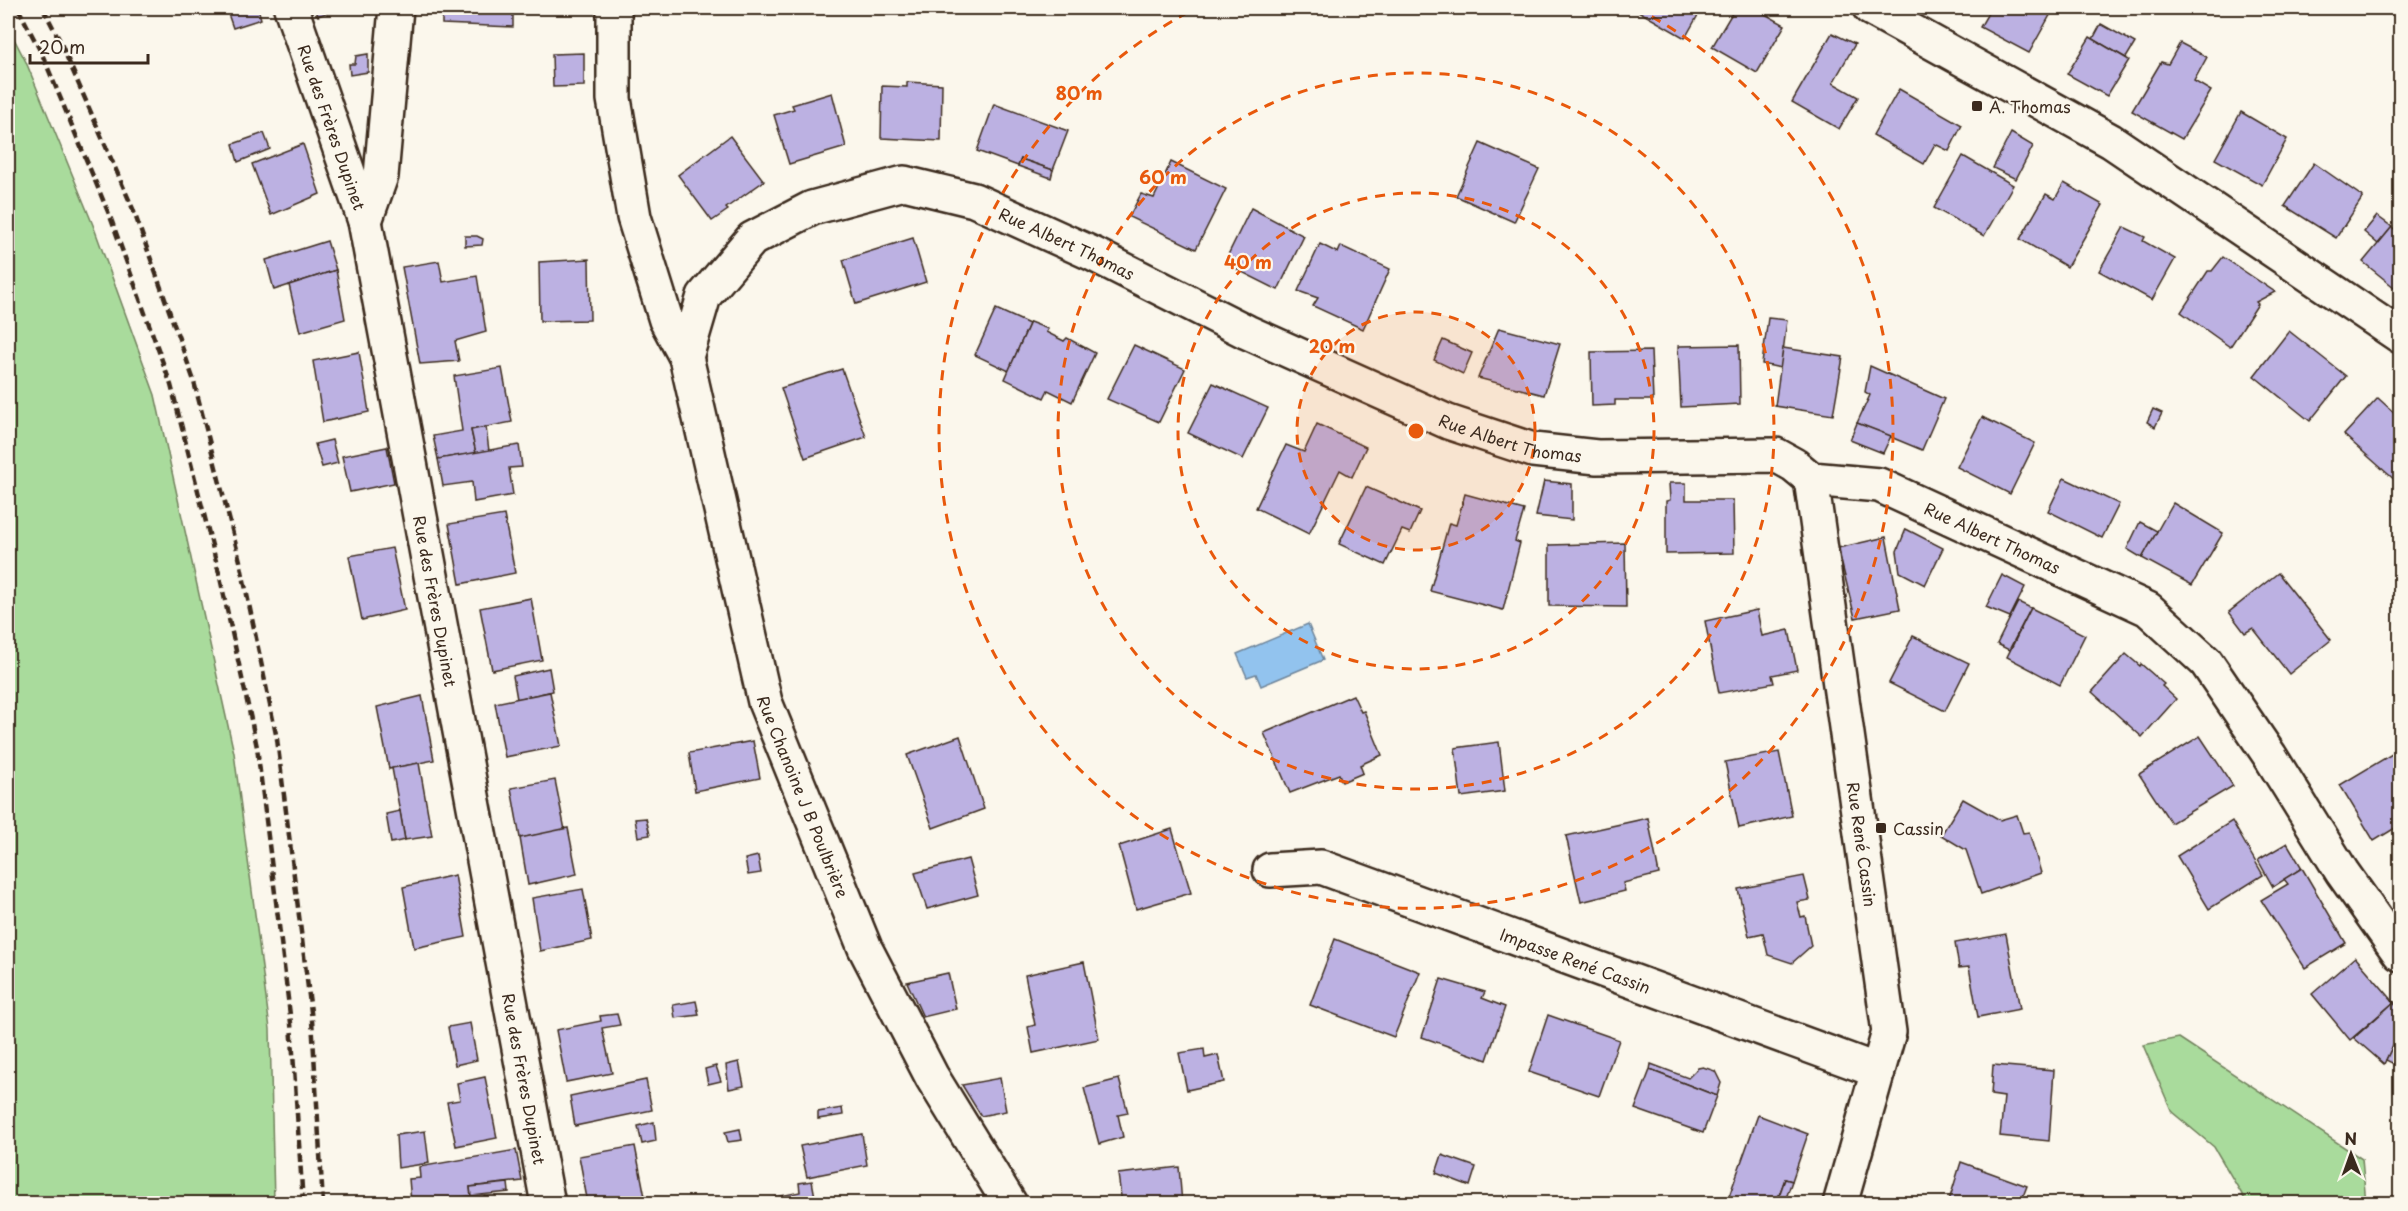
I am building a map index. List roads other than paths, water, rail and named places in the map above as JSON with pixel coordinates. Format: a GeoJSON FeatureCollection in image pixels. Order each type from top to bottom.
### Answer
{"type":"FeatureCollection","features":[{"type":"Feature","properties":{"kind":"street","name":"Rue des Frères Dupinet"},"geometry":{"type":"LineString","coordinates":[[291,8],[365,221],[548,1203]]}},
{"type":"Feature","properties":{"kind":"street"},"geometry":{"type":"LineString","coordinates":[[365,221],[381,176],[396,8]]}},
{"type":"Feature","properties":{"kind":"street"},"geometry":{"type":"LineString","coordinates":[[614,8],[614,99],[634,217],[666,320],[686,357]]}},
{"type":"Feature","properties":{"kind":"street"},"geometry":{"type":"LineString","coordinates":[[1870,8],[2111,141],[2400,336]]}},
{"type":"Feature","properties":{"kind":"street","name":"Rue Albert Thomas"},"geometry":{"type":"LineString","coordinates":[[686,357],[704,296],[752,239],[812,208],[904,183],[974,200],[1093,255],[1258,337],[1448,422],[1523,447],[1597,457],[1776,455],[1794,465],[1811,479],[1879,485],[2148,609],[2206,662],[2270,756],[2342,872],[2400,954]]}},
{"type":"Feature","properties":{"kind":"street","name":"Rue Chanoine J B Poulbrière"},"geometry":{"type":"LineString","coordinates":[[686,357],[765,702],[865,948],[932,1077],[1010,1203]]}},
{"type":"Feature","properties":{"kind":"street","name":"Rue René Cassin"},"geometry":{"type":"LineString","coordinates":[[1811,479],[1889,1032],[1840,1203]]}},
{"type":"Feature","properties":{"kind":"street","name":"Impasse René Cassin"},"geometry":{"type":"LineString","coordinates":[[1270,870],[1321,867],[1878,1071]]}},
{"type":"Feature","properties":{"kind":"water"},"geometry":{"type":"Polygon","coordinates":[[[1308,624],[1323,660],[1261,686],[1256,674],[1247,677],[1237,654],[1308,624]]]}},
{"type":"Feature","properties":{"kind":"railway"},"geometry":{"type":"LineString","coordinates":[[18,8],[42,54],[111,219],[171,385],[219,573],[257,747],[291,1023],[303,1204]]}},
{"type":"Feature","properties":{"kind":"railway"},"geometry":{"type":"LineString","coordinates":[[43,8],[59,39],[133,209],[193,378],[240,561],[277,739],[312,1020],[323,1204]]}},
{"type":"Feature","properties":{"kind":"place","name":"A. Thomas"},"geometry":{"type":"Point","coordinates":[1977,106]}},
{"type":"Feature","properties":{"kind":"place","name":"Cassin"},"geometry":{"type":"Point","coordinates":[1881,828]}}]}
